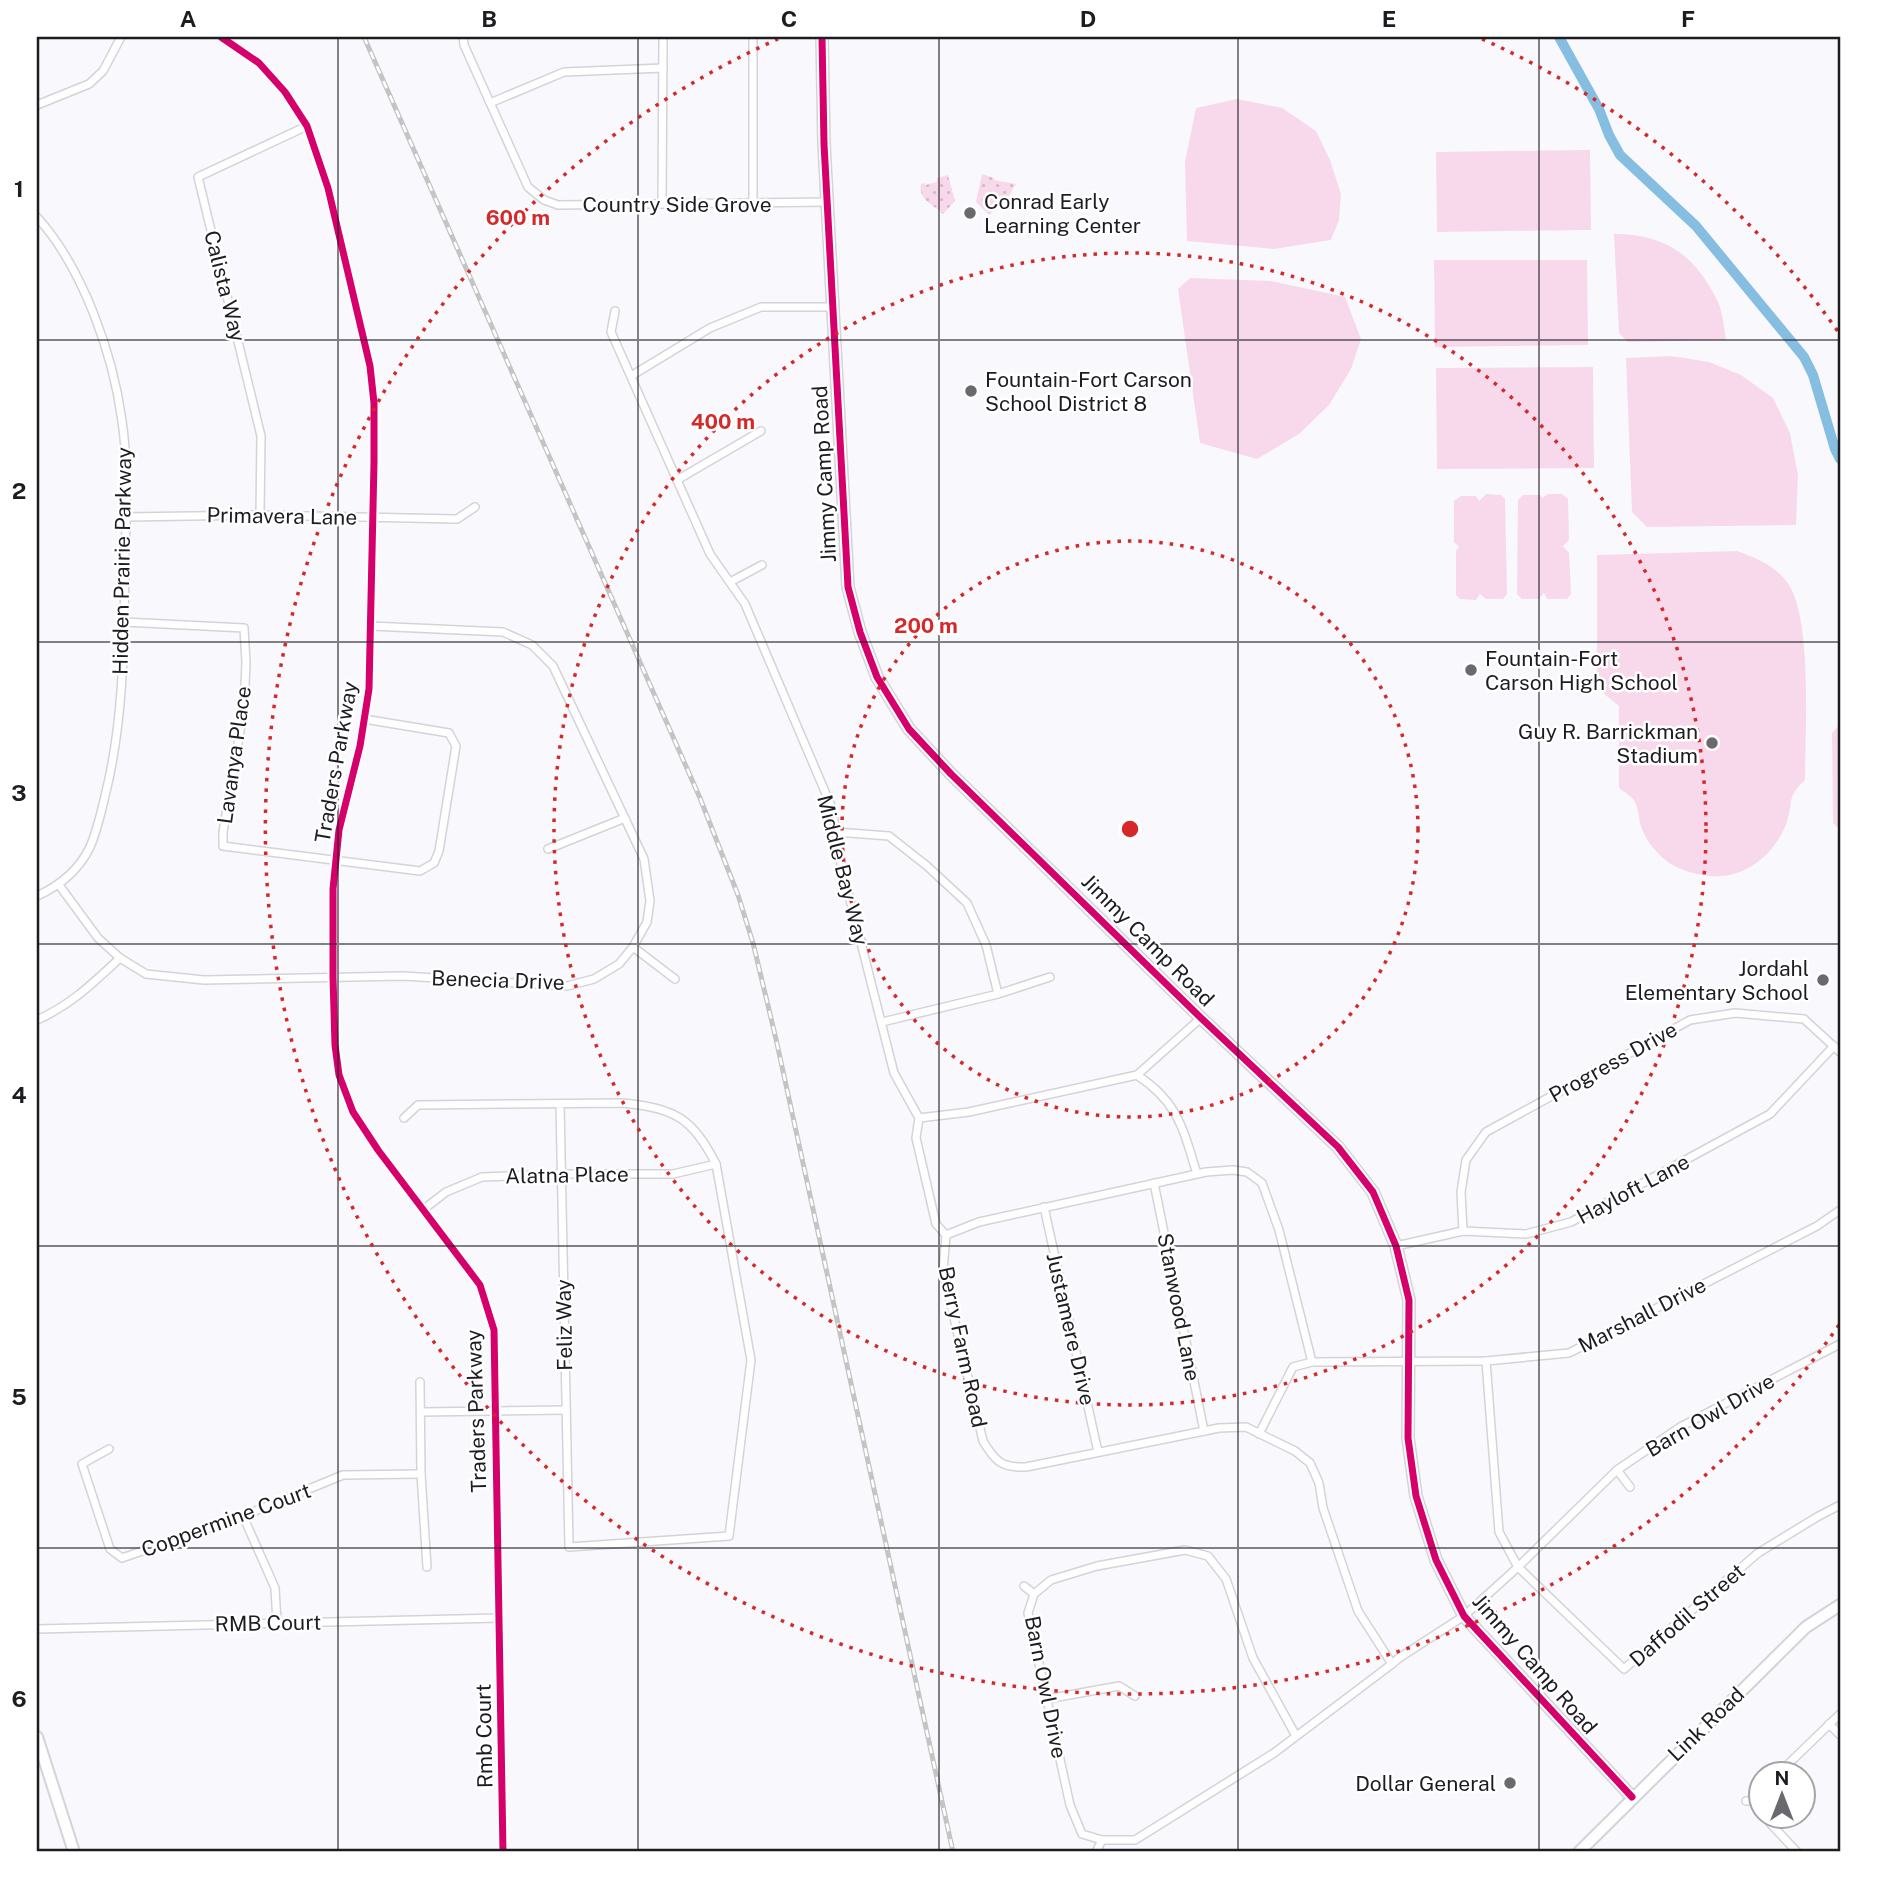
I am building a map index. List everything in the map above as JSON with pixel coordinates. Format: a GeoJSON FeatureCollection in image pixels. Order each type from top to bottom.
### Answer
{"type":"FeatureCollection","features":[{"type":"Feature","properties":{"kind":"street"},"geometry":{"type":"LineString","coordinates":[[37,105],[89,83],[103,71],[121,37]]}},
{"type":"Feature","properties":{"kind":"street","name":"Traders Parkway"},"geometry":{"type":"LineString","coordinates":[[221,37],[259,63],[285,92],[307,126],[328,188],[370,366],[374,403],[369,689],[360,746],[339,830],[333,889],[335,1045],[339,1075],[353,1112],[378,1150],[480,1285],[494,1331],[499,1618]]}},
{"type":"Feature","properties":{"kind":"street","name":"Country Side Grove"},"geometry":{"type":"LineString","coordinates":[[463,37],[464,45],[528,187],[544,200],[558,205],[828,202]]}},
{"type":"Feature","properties":{"kind":"street"},"geometry":{"type":"LineString","coordinates":[[662,204],[663,37]]}},
{"type":"Feature","properties":{"kind":"street"},"geometry":{"type":"LineString","coordinates":[[752,37],[753,203]]}},
{"type":"Feature","properties":{"kind":"street","name":"Jimmy Camp Road"},"geometry":{"type":"LineString","coordinates":[[822,37],[822,105],[848,587],[860,632],[877,677],[909,729],[951,774],[1201,1018],[1338,1147],[1373,1192],[1396,1245],[1409,1300],[1408,1438],[1416,1496],[1436,1560],[1464,1616],[1632,1797]]}},
{"type":"Feature","properties":{"kind":"street"},"geometry":{"type":"LineString","coordinates":[[490,103],[564,72],[663,68]]}},
{"type":"Feature","properties":{"kind":"street","name":"Calista Way"},"geometry":{"type":"LineString","coordinates":[[260,515],[261,436],[198,177],[307,126]]}},
{"type":"Feature","properties":{"kind":"street","name":"Hidden Prairie Parkway"},"geometry":{"type":"LineString","coordinates":[[37,217],[73,270],[102,338],[122,419],[126,465],[124,622],[113,764],[98,826],[89,849],[59,886],[37,897]]}},
{"type":"Feature","properties":{"kind":"street"},"geometry":{"type":"LineString","coordinates":[[631,376],[709,328],[761,307],[833,307]]}},
{"type":"Feature","properties":{"kind":"street","name":"Middle Bay Way"},"geometry":{"type":"LineString","coordinates":[[615,311],[611,332],[710,554],[745,604],[832,808],[841,864],[894,1073],[919,1118]]}},
{"type":"Feature","properties":{"kind":"street"},"geometry":{"type":"LineString","coordinates":[[677,480],[761,431]]}},
{"type":"Feature","properties":{"kind":"street","name":"Primavera Lane"},"geometry":{"type":"LineString","coordinates":[[126,517],[260,515],[457,519],[475,507]]}},
{"type":"Feature","properties":{"kind":"street"},"geometry":{"type":"LineString","coordinates":[[730,582],[762,565]]}},
{"type":"Feature","properties":{"kind":"street","name":"Lavanya Place"},"geometry":{"type":"LineString","coordinates":[[124,622],[244,628],[244,708],[223,832],[223,846],[336,862]]}},
{"type":"Feature","properties":{"kind":"street","name":"Benecia Drive"},"geometry":{"type":"LineString","coordinates":[[59,886],[98,938],[120,958],[146,974],[204,981],[402,976],[567,986],[594,979],[619,964],[633,947],[647,922],[650,901],[644,859],[553,666],[532,646],[503,632],[371,626]]}},
{"type":"Feature","properties":{"kind":"street"},"geometry":{"type":"LineString","coordinates":[[336,862],[420,871],[434,863],[439,851],[456,746],[449,733],[364,719]]}},
{"type":"Feature","properties":{"kind":"street"},"geometry":{"type":"LineString","coordinates":[[548,849],[625,818]]}},
{"type":"Feature","properties":{"kind":"street"},"geometry":{"type":"LineString","coordinates":[[836,832],[889,836],[967,903],[986,945],[998,994]]}},
{"type":"Feature","properties":{"kind":"street"},"geometry":{"type":"LineString","coordinates":[[633,947],[675,979]]}},
{"type":"Feature","properties":{"kind":"street"},"geometry":{"type":"LineString","coordinates":[[37,1020],[60,1010],[75,999],[120,958]]}},
{"type":"Feature","properties":{"kind":"street"},"geometry":{"type":"LineString","coordinates":[[882,1022],[998,994],[1050,977]]}},
{"type":"Feature","properties":{"kind":"street","name":"Progress Drive"},"geometry":{"type":"LineString","coordinates":[[1463,1231],[1461,1192],[1466,1160],[1486,1132],[1690,1020],[1735,1013],[1804,1020],[1837,1049]]}},
{"type":"Feature","properties":{"kind":"street"},"geometry":{"type":"LineString","coordinates":[[946,1235],[936,1224],[916,1138],[919,1118],[969,1112],[1136,1075],[1201,1018]]}},
{"type":"Feature","properties":{"kind":"street","name":"Hayloft Lane"},"geometry":{"type":"LineString","coordinates":[[1396,1245],[1463,1231],[1526,1234],[1571,1223],[1770,1114],[1837,1049]]}},
{"type":"Feature","properties":{"kind":"street"},"geometry":{"type":"LineString","coordinates":[[1136,1075],[1155,1087],[1181,1121],[1198,1174]]}},
{"type":"Feature","properties":{"kind":"street"},"geometry":{"type":"LineString","coordinates":[[404,1118],[418,1105],[622,1103],[656,1106],[684,1118],[705,1141],[716,1164]]}},
{"type":"Feature","properties":{"kind":"street","name":"Feliz Way"},"geometry":{"type":"LineString","coordinates":[[560,1104],[569,1547],[729,1536],[751,1360],[716,1164]]}},
{"type":"Feature","properties":{"kind":"street","name":"Alatna Place"},"geometry":{"type":"LineString","coordinates":[[425,1209],[446,1192],[482,1177],[673,1174],[716,1164]]}},
{"type":"Feature","properties":{"kind":"street","name":"Berry Farm Road"},"geometry":{"type":"LineString","coordinates":[[1312,1362],[1279,1230],[1262,1184],[1247,1172],[1233,1170],[1198,1174],[979,1222],[946,1235],[943,1271],[983,1440],[993,1457],[1009,1468],[1026,1467],[1204,1431],[1246,1427],[1295,1451],[1310,1463],[1319,1483],[1323,1508],[1358,1611],[1392,1664]]}},
{"type":"Feature","properties":{"kind":"street","name":"Stanwood Lane"},"geometry":{"type":"LineString","coordinates":[[1154,1184],[1204,1431]]}},
{"type":"Feature","properties":{"kind":"street","name":"Justamere Drive"},"geometry":{"type":"LineString","coordinates":[[1044,1207],[1098,1452]]}},
{"type":"Feature","properties":{"kind":"street","name":"Marshall Drive"},"geometry":{"type":"LineString","coordinates":[[1312,1362],[1486,1360],[1569,1353],[1817,1226],[1840,1210]]}},
{"type":"Feature","properties":{"kind":"street","name":"Barn Owl Drive"},"geometry":{"type":"LineString","coordinates":[[1296,1737],[1253,1658],[1226,1578],[1208,1556],[1185,1550],[1097,1566],[1051,1580],[1034,1594],[1028,1613],[1070,1805],[1082,1834],[1102,1840],[1135,1840],[1274,1753],[1296,1737],[1392,1664],[1464,1616],[1617,1470],[1682,1426],[1840,1344]]}},
{"type":"Feature","properties":{"kind":"street","name":"Daffodil Street"},"geometry":{"type":"LineString","coordinates":[[1486,1360],[1499,1532],[1518,1567],[1624,1669],[1758,1553],[1840,1505]]}},
{"type":"Feature","properties":{"kind":"street"},"geometry":{"type":"LineString","coordinates":[[1259,1434],[1293,1367],[1312,1362]]}},
{"type":"Feature","properties":{"kind":"street"},"geometry":{"type":"LineString","coordinates":[[421,1382],[421,1474],[427,1567]]}},
{"type":"Feature","properties":{"kind":"street"},"geometry":{"type":"LineString","coordinates":[[421,1412],[566,1410]]}},
{"type":"Feature","properties":{"kind":"street","name":"Coppermine Court"},"geometry":{"type":"LineString","coordinates":[[109,1449],[82,1464],[110,1549],[121,1558],[243,1516],[343,1475],[421,1474]]}},
{"type":"Feature","properties":{"kind":"street"},"geometry":{"type":"LineString","coordinates":[[1617,1470],[1630,1487]]}},
{"type":"Feature","properties":{"kind":"street"},"geometry":{"type":"LineString","coordinates":[[243,1516],[275,1588],[277,1623]]}},
{"type":"Feature","properties":{"kind":"street"},"geometry":{"type":"LineString","coordinates":[[1024,1586],[1034,1594]]}},
{"type":"Feature","properties":{"kind":"street","name":"Link Road"},"geometry":{"type":"LineString","coordinates":[[1579,1852],[1806,1627],[1840,1605]]}},
{"type":"Feature","properties":{"kind":"street","name":"RMB Court"},"geometry":{"type":"LineString","coordinates":[[37,1629],[499,1618]]}},
{"type":"Feature","properties":{"kind":"street","name":"Rmb Court"},"geometry":{"type":"LineString","coordinates":[[499,1618],[503,1852]]}},
{"type":"Feature","properties":{"kind":"street"},"geometry":{"type":"LineString","coordinates":[[1047,1699],[1119,1686],[1135,1696]]}},
{"type":"Feature","properties":{"kind":"street"},"geometry":{"type":"LineString","coordinates":[[1793,1759],[1840,1714]]}},
{"type":"Feature","properties":{"kind":"street"},"geometry":{"type":"LineString","coordinates":[[1829,1724],[1840,1735]]}},
{"type":"Feature","properties":{"kind":"street"},"geometry":{"type":"LineString","coordinates":[[37,1737],[74,1852]]}},
{"type":"Feature","properties":{"kind":"street"},"geometry":{"type":"LineString","coordinates":[[1776,1829],[1797,1852]]}},
{"type":"Feature","properties":{"kind":"street"},"geometry":{"type":"LineString","coordinates":[[1096,1852],[1102,1840]]}},
{"type":"Feature","properties":{"kind":"shaded area"},"geometry":{"type":"Polygon","coordinates":[[[1237,99],[1282,108],[1316,131],[1330,160],[1341,194],[1339,220],[1331,240],[1274,249],[1187,241],[1185,162],[1196,108],[1237,99]]]}},
{"type":"Feature","properties":{"kind":"shaded area"},"geometry":{"type":"Polygon","coordinates":[[[1590,150],[1591,230],[1437,232],[1436,152],[1590,150]]]}},
{"type":"Feature","properties":{"kind":"shaded area"},"geometry":{"type":"Polygon","coordinates":[[[982,174],[994,180],[1016,184],[1005,202],[989,215],[976,202],[982,174]]]}},
{"type":"Feature","properties":{"kind":"shaded area"},"geometry":{"type":"Polygon","coordinates":[[[948,175],[955,201],[943,214],[924,198],[921,184],[937,182],[937,178],[948,175]]]}},
{"type":"Feature","properties":{"kind":"shaded area"},"geometry":{"type":"Polygon","coordinates":[[[1614,234],[1649,238],[1664,243],[1689,260],[1718,302],[1726,340],[1628,342],[1619,333],[1614,234]]]}},
{"type":"Feature","properties":{"kind":"shaded area"},"geometry":{"type":"Polygon","coordinates":[[[1434,260],[1587,260],[1588,345],[1435,347],[1434,260]]]}},
{"type":"Feature","properties":{"kind":"shaded area"},"geometry":{"type":"Polygon","coordinates":[[[1190,278],[1271,281],[1345,297],[1361,339],[1351,369],[1329,405],[1299,434],[1257,459],[1200,443],[1178,289],[1190,278]]]}},
{"type":"Feature","properties":{"kind":"shaded area"},"geometry":{"type":"Polygon","coordinates":[[[1671,356],[1709,362],[1741,375],[1773,398],[1790,433],[1798,475],[1796,525],[1647,527],[1632,512],[1626,358],[1671,356]]]}},
{"type":"Feature","properties":{"kind":"shaded area"},"geometry":{"type":"Polygon","coordinates":[[[1593,367],[1594,468],[1437,469],[1436,368],[1593,367]]]}},
{"type":"Feature","properties":{"kind":"shaded area"},"geometry":{"type":"Polygon","coordinates":[[[1486,494],[1501,495],[1505,499],[1507,594],[1503,599],[1486,599],[1480,594],[1476,600],[1460,599],[1456,595],[1456,551],[1459,547],[1454,542],[1454,501],[1461,496],[1476,496],[1479,501],[1486,494]]]}},
{"type":"Feature","properties":{"kind":"shaded area"},"geometry":{"type":"Polygon","coordinates":[[[1548,494],[1562,494],[1568,499],[1569,540],[1563,546],[1569,553],[1571,594],[1567,599],[1547,599],[1544,593],[1539,599],[1522,599],[1517,594],[1518,500],[1523,495],[1540,495],[1542,498],[1548,494]]]}},
{"type":"Feature","properties":{"kind":"shaded area","name":"Guy R. Barrickman Stadium"},"geometry":{"type":"Polygon","coordinates":[[[1737,551],[1758,559],[1776,571],[1787,582],[1795,599],[1801,621],[1806,676],[1805,780],[1793,795],[1782,834],[1766,855],[1757,863],[1734,874],[1709,876],[1668,863],[1644,834],[1634,800],[1619,788],[1619,706],[1597,688],[1597,555],[1737,551]]]}},
{"type":"Feature","properties":{"kind":"shaded area"},"geometry":{"type":"Polygon","coordinates":[[[1840,724],[1840,830],[1833,823],[1832,733],[1840,724]]]}},
{"type":"Feature","properties":{"kind":"waterway"},"geometry":{"type":"LineString","coordinates":[[1559,37],[1599,109],[1620,155],[1696,226],[1804,357],[1813,375],[1840,459]]}},
{"type":"Feature","properties":{"kind":"railway"},"geometry":{"type":"LineString","coordinates":[[364,37],[700,798],[738,895],[753,943],[776,1039],[953,1852]]}},
{"type":"Feature","properties":{"kind":"cycle path"},"geometry":{"type":"LineString","coordinates":[[221,37],[259,63],[285,92],[307,126],[328,188],[370,366],[374,403],[374,463],[369,689],[360,746],[339,830],[333,889],[335,1045],[339,1075],[353,1112],[378,1150],[480,1285],[494,1330],[503,1852]]}},
{"type":"Feature","properties":{"kind":"cycle path"},"geometry":{"type":"LineString","coordinates":[[822,37],[824,144],[848,587],[860,632],[877,677],[909,729],[951,774],[1201,1018],[1338,1147],[1373,1192],[1396,1246],[1409,1300],[1408,1438],[1416,1496],[1436,1560],[1464,1616],[1632,1797]]}},
{"type":"Feature","properties":{"kind":"place","name":"Conrad Early Learning Center"},"geometry":{"type":"Point","coordinates":[970,213]}},
{"type":"Feature","properties":{"kind":"place","name":"Fountain-Fort Carson School District 8"},"geometry":{"type":"Point","coordinates":[971,391]}},
{"type":"Feature","properties":{"kind":"place","name":"Fountain-Fort Carson High School"},"geometry":{"type":"Point","coordinates":[1471,670]}},
{"type":"Feature","properties":{"kind":"place","name":"Guy R. Barrickman Stadium"},"geometry":{"type":"Point","coordinates":[1712,743]}},
{"type":"Feature","properties":{"kind":"place","name":"Jordahl Elementary School"},"geometry":{"type":"Point","coordinates":[1823,980]}},
{"type":"Feature","properties":{"kind":"place","name":"Dollar General"},"geometry":{"type":"Point","coordinates":[1510,1783]}}]}
